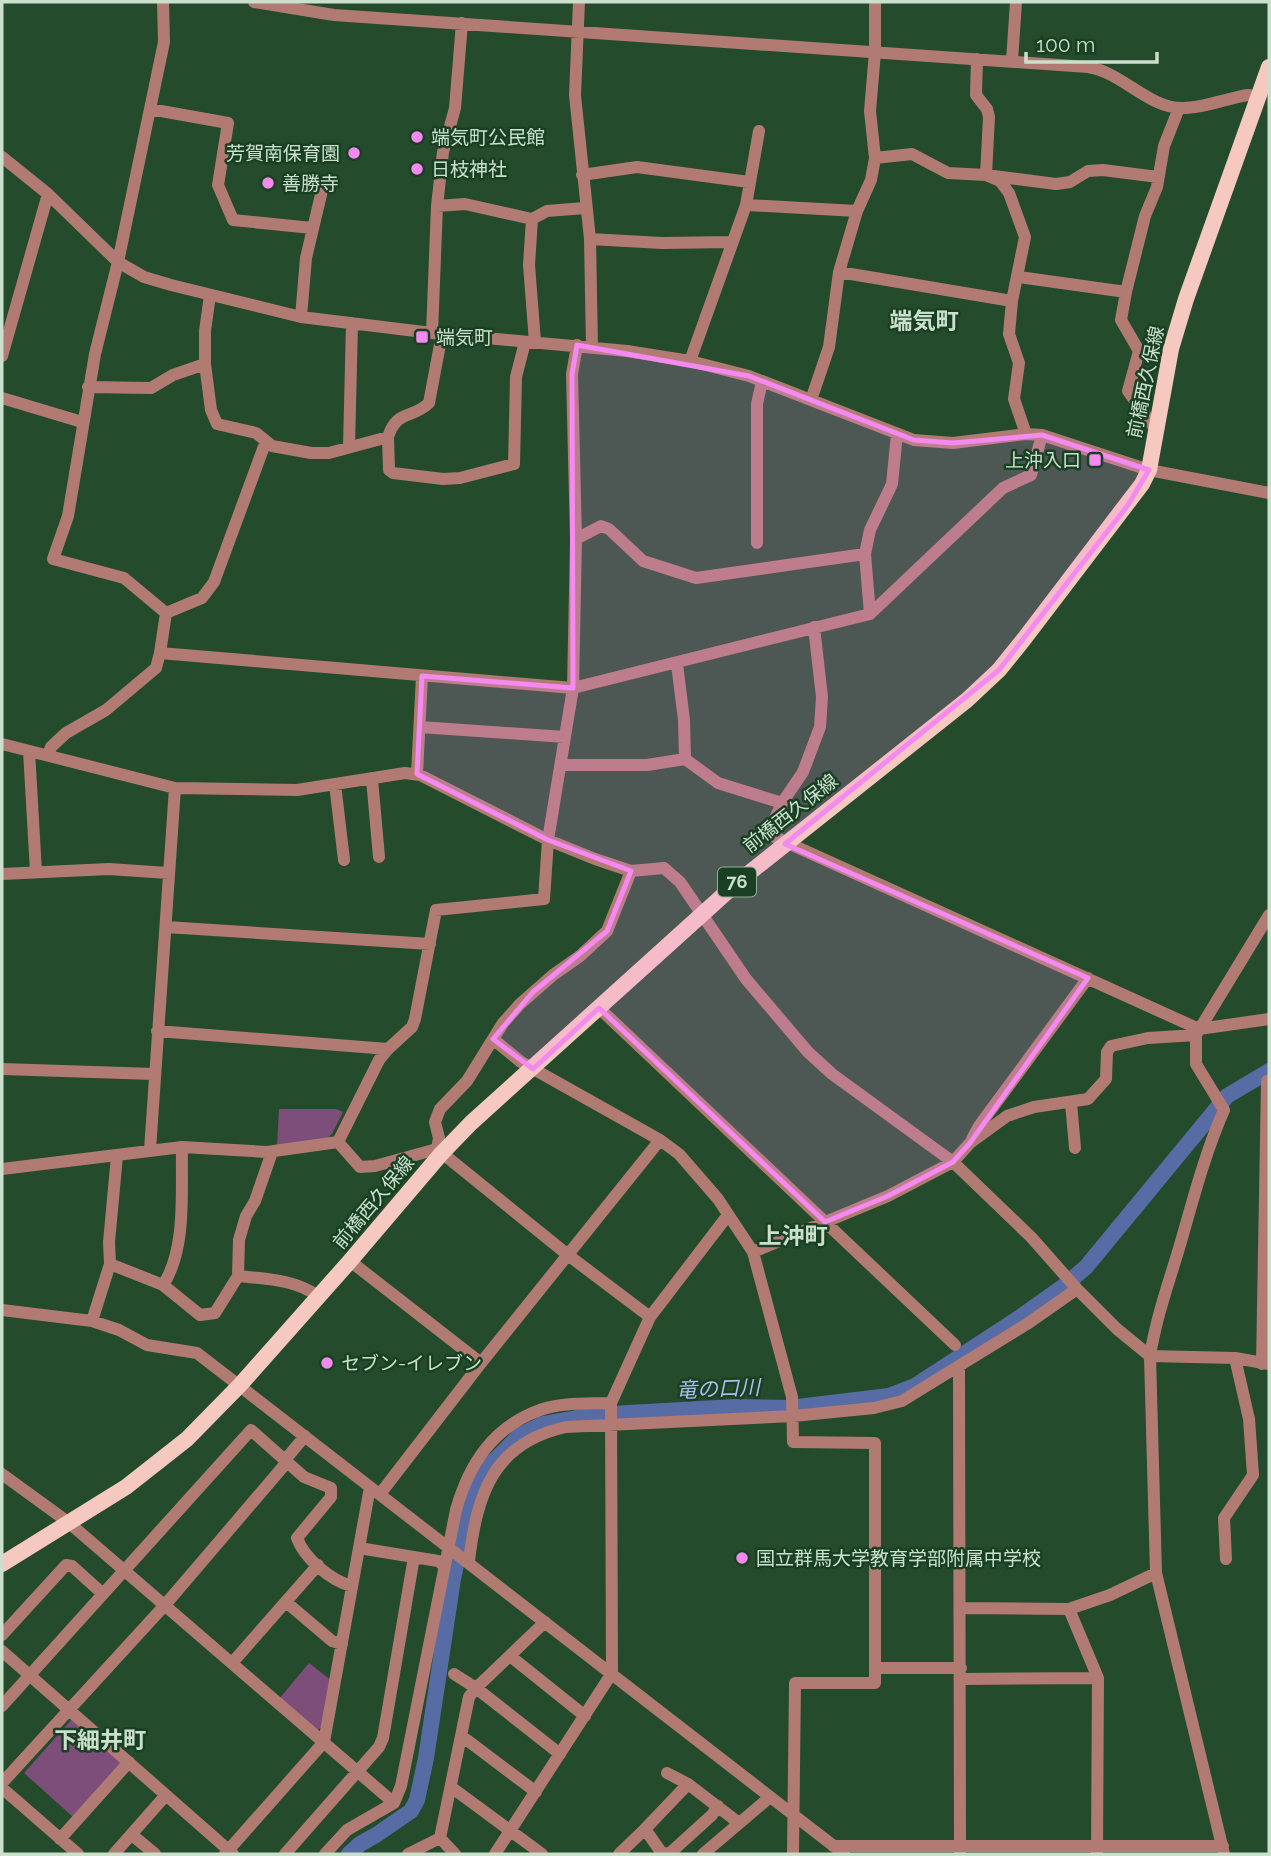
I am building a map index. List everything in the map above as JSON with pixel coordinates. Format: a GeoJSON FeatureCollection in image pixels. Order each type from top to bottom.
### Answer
{"type":"FeatureCollection","features":[{"type":"Feature","properties":{"kind":"main road","name":"前橋西久保線"},"geometry":{"type":"LineString","coordinates":[[2,1564],[156,1466],[187,1439],[240,1385],[350,1261],[439,1152],[739,881],[967,701],[999,670],[1128,505],[1149,470],[1171,349],[1186,299],[1269,67]]}},
{"type":"Feature","properties":{"kind":"street"},"geometry":{"type":"LineString","coordinates":[[163,2],[164,42],[89,387],[68,516],[53,559],[124,578],[166,613]]}},
{"type":"Feature","properties":{"kind":"street"},"geometry":{"type":"LineString","coordinates":[[254,2],[334,15],[1102,69],[1154,100],[1180,108],[1248,95],[1259,97]]}},
{"type":"Feature","properties":{"kind":"street"},"geometry":{"type":"LineString","coordinates":[[579,2],[575,95],[590,239],[592,347]]}},
{"type":"Feature","properties":{"kind":"street"},"geometry":{"type":"LineString","coordinates":[[811,400],[829,347],[839,272],[857,211],[871,180],[875,158],[870,111],[875,52],[875,2]]}},
{"type":"Feature","properties":{"kind":"street"},"geometry":{"type":"LineString","coordinates":[[1012,61],[1016,2]]}},
{"type":"Feature","properties":{"kind":"street"},"geometry":{"type":"LineString","coordinates":[[462,23],[455,108],[443,152],[438,206],[437,334],[429,403],[421,411],[397,419],[392,424],[388,437],[389,470],[393,473],[452,479],[514,464],[516,377],[530,342],[529,265],[532,219]]}},
{"type":"Feature","properties":{"kind":"street"},"geometry":{"type":"LineString","coordinates":[[977,59],[976,95],[987,109],[989,117],[986,175]]}},
{"type":"Feature","properties":{"kind":"street"},"geometry":{"type":"LineString","coordinates":[[1156,430],[1128,391],[1139,351],[1121,320],[1144,216],[1157,187],[1164,146],[1180,108]]}},
{"type":"Feature","properties":{"kind":"street"},"geometry":{"type":"LineString","coordinates":[[150,109],[228,123],[218,185],[233,220],[312,228]]}},
{"type":"Feature","properties":{"kind":"street"},"geometry":{"type":"LineString","coordinates":[[690,361],[746,205],[759,131]]}},
{"type":"Feature","properties":{"kind":"street"},"geometry":{"type":"LineString","coordinates":[[875,158],[912,154],[948,173],[1056,184],[1070,182],[1088,171],[1103,170],[1158,177]]}},
{"type":"Feature","properties":{"kind":"street"},"geometry":{"type":"LineString","coordinates":[[2,157],[48,194],[118,262],[144,277],[210,295],[301,317],[437,334],[577,345],[690,361],[762,381],[914,440],[936,443],[980,441],[1026,434],[1042,435],[1149,470],[1269,493]]}},
{"type":"Feature","properties":{"kind":"street"},"geometry":{"type":"LineString","coordinates":[[582,175],[637,167],[749,182]]}},
{"type":"Feature","properties":{"kind":"street"},"geometry":{"type":"LineString","coordinates":[[986,175],[1000,181],[1009,193],[1025,237],[1012,301],[1009,334],[1019,363],[1014,399],[1026,434]]}},
{"type":"Feature","properties":{"kind":"street"},"geometry":{"type":"LineString","coordinates":[[301,317],[306,258],[324,182]]}},
{"type":"Feature","properties":{"kind":"street"},"geometry":{"type":"LineString","coordinates":[[2,356],[4,340],[48,194]]}},
{"type":"Feature","properties":{"kind":"street"},"geometry":{"type":"LineString","coordinates":[[438,206],[465,204],[532,219],[547,211],[585,208]]}},
{"type":"Feature","properties":{"kind":"street"},"geometry":{"type":"LineString","coordinates":[[746,205],[857,211]]}},
{"type":"Feature","properties":{"kind":"street"},"geometry":{"type":"LineString","coordinates":[[590,239],[662,243],[731,242]]}},
{"type":"Feature","properties":{"kind":"street"},"geometry":{"type":"LineString","coordinates":[[839,272],[1012,301]]}},
{"type":"Feature","properties":{"kind":"street"},"geometry":{"type":"LineString","coordinates":[[1019,277],[1126,292]]}},
{"type":"Feature","properties":{"kind":"street"},"geometry":{"type":"LineString","coordinates":[[210,295],[205,331],[205,364],[211,410],[217,424],[256,433],[272,446],[311,453],[329,453],[388,437]]}},
{"type":"Feature","properties":{"kind":"street"},"geometry":{"type":"LineString","coordinates":[[349,447],[352,323]]}},
{"type":"Feature","properties":{"kind":"street"},"geometry":{"type":"LineString","coordinates":[[338,1142],[379,1060],[411,1027],[436,910],[544,899],[548,840],[573,688],[576,538],[572,374],[577,345]]}},
{"type":"Feature","properties":{"kind":"street"},"geometry":{"type":"LineString","coordinates":[[89,387],[151,388],[173,375],[205,364]]}},
{"type":"Feature","properties":{"kind":"street"},"geometry":{"type":"LineString","coordinates":[[757,543],[757,404],[762,381]]}},
{"type":"Feature","properties":{"kind":"street"},"geometry":{"type":"LineString","coordinates":[[2,398],[82,422]]}},
{"type":"Feature","properties":{"kind":"street"},"geometry":{"type":"LineString","coordinates":[[870,614],[865,554],[870,530],[892,484],[897,434]]}},
{"type":"Feature","properties":{"kind":"street"},"geometry":{"type":"LineString","coordinates":[[160,653],[573,688],[677,664],[870,614],[1003,488],[1031,475],[1042,435]]}},
{"type":"Feature","properties":{"kind":"street"},"geometry":{"type":"LineString","coordinates":[[166,613],[202,598],[214,582],[266,441]]}},
{"type":"Feature","properties":{"kind":"street"},"geometry":{"type":"LineString","coordinates":[[576,538],[601,526],[610,529],[643,561],[696,578],[865,554]]}},
{"type":"Feature","properties":{"kind":"street"},"geometry":{"type":"LineString","coordinates":[[48,755],[51,747],[65,733],[106,710],[156,668],[166,613]]}},
{"type":"Feature","properties":{"kind":"street"},"geometry":{"type":"LineString","coordinates":[[814,627],[822,697],[820,727],[803,772],[782,803],[768,834],[1088,978],[1198,1032]]}},
{"type":"Feature","properties":{"kind":"street"},"geometry":{"type":"LineString","coordinates":[[677,664],[684,720],[685,759]]}},
{"type":"Feature","properties":{"kind":"street"},"geometry":{"type":"LineString","coordinates":[[417,774],[422,676]]}},
{"type":"Feature","properties":{"kind":"street"},"geometry":{"type":"LineString","coordinates":[[420,727],[565,737]]}},
{"type":"Feature","properties":{"kind":"street"},"geometry":{"type":"LineString","coordinates":[[2,744],[175,788],[297,790],[417,774],[548,840],[631,871],[664,868],[680,882],[746,979],[808,1052],[832,1074],[953,1162],[1031,1237],[1117,1329],[1150,1356],[1235,1358],[1266,1364],[1267,1081]]}},
{"type":"Feature","properties":{"kind":"street"},"geometry":{"type":"LineString","coordinates":[[29,751],[36,872]]}},
{"type":"Feature","properties":{"kind":"street"},"geometry":{"type":"LineString","coordinates":[[561,765],[646,765],[685,759],[718,783],[782,803]]}},
{"type":"Feature","properties":{"kind":"street"},"geometry":{"type":"LineString","coordinates":[[372,779],[379,857]]}},
{"type":"Feature","properties":{"kind":"street"},"geometry":{"type":"LineString","coordinates":[[335,784],[344,860]]}},
{"type":"Feature","properties":{"kind":"street"},"geometry":{"type":"LineString","coordinates":[[150,1150],[153,1074],[175,788]]}},
{"type":"Feature","properties":{"kind":"street"},"geometry":{"type":"LineString","coordinates":[[2,874],[108,869],[168,873]]}},
{"type":"Feature","properties":{"kind":"street"},"geometry":{"type":"LineString","coordinates":[[439,1152],[435,1122],[440,1109],[467,1080],[503,1023],[533,992],[580,956],[607,931],[631,871]]}},
{"type":"Feature","properties":{"kind":"street"},"geometry":{"type":"LineString","coordinates":[[834,1846],[960,1850],[1224,1850],[1156,1573],[1150,1356],[1154,1331],[1223,1108],[1196,1064],[1198,1032],[1269,915]]}},
{"type":"Feature","properties":{"kind":"street"},"geometry":{"type":"LineString","coordinates":[[166,926],[430,944]]}},
{"type":"Feature","properties":{"kind":"street"},"geometry":{"type":"LineString","coordinates":[[970,1143],[979,1126],[1088,978]]}},
{"type":"Feature","properties":{"kind":"street"},"geometry":{"type":"LineString","coordinates":[[599,1008],[955,1345]]}},
{"type":"Feature","properties":{"kind":"street"},"geometry":{"type":"LineString","coordinates":[[753,1252],[888,1196],[953,1162],[970,1143],[1007,1116],[1034,1107],[1088,1100],[1106,1079],[1107,1052],[1111,1046],[1269,1019]]}},
{"type":"Feature","properties":{"kind":"street"},"geometry":{"type":"LineString","coordinates":[[157,1031],[388,1049]]}},
{"type":"Feature","properties":{"kind":"street"},"geometry":{"type":"LineString","coordinates":[[492,1039],[533,1069],[660,1140],[679,1154],[718,1199],[753,1252],[792,1397],[793,1443],[875,1443],[875,1683],[795,1683],[793,1851],[778,1854]]}},
{"type":"Feature","properties":{"kind":"street"},"geometry":{"type":"LineString","coordinates":[[2,1069],[153,1074]]}},
{"type":"Feature","properties":{"kind":"street"},"geometry":{"type":"LineString","coordinates":[[1071,1103],[1074,1148]]}},
{"type":"Feature","properties":{"kind":"street"},"geometry":{"type":"LineString","coordinates":[[2,1651],[229,1853],[324,1742],[359,1548],[375,1490],[660,1140]]}},
{"type":"Feature","properties":{"kind":"street"},"geometry":{"type":"LineString","coordinates":[[338,1142],[360,1167],[439,1152],[650,1317]]}},
{"type":"Feature","properties":{"kind":"street"},"geometry":{"type":"LineString","coordinates":[[2,1169],[182,1147],[272,1152],[338,1142]]}},
{"type":"Feature","properties":{"kind":"street"},"geometry":{"type":"LineString","coordinates":[[163,1285],[168,1278],[180,1235],[182,1147]]}},
{"type":"Feature","properties":{"kind":"street"},"geometry":{"type":"LineString","coordinates":[[110,1264],[163,1285],[200,1315],[215,1313],[238,1276],[239,1240],[272,1152]]}},
{"type":"Feature","properties":{"kind":"street"},"geometry":{"type":"LineString","coordinates":[[92,1321],[110,1264],[109,1242],[117,1156]]}},
{"type":"Feature","properties":{"kind":"street"},"geometry":{"type":"LineString","coordinates":[[495,1854],[612,1673],[611,1404],[650,1317],[728,1214]]}},
{"type":"Feature","properties":{"kind":"street"},"geometry":{"type":"LineString","coordinates":[[350,1261],[481,1363]]}},
{"type":"Feature","properties":{"kind":"street"},"geometry":{"type":"LineString","coordinates":[[238,1276],[289,1282],[306,1287],[318,1296]]}},
{"type":"Feature","properties":{"kind":"street"},"geometry":{"type":"LineString","coordinates":[[467,1560],[476,1513],[494,1471],[513,1451],[538,1435],[553,1430],[611,1425],[874,1408],[902,1401],[1027,1324],[1077,1289]]}},
{"type":"Feature","properties":{"kind":"street"},"geometry":{"type":"LineString","coordinates":[[2,1310],[92,1321],[119,1330],[147,1345],[197,1353],[844,1854]]}},
{"type":"Feature","properties":{"kind":"street"},"geometry":{"type":"LineString","coordinates":[[1226,1559],[1224,1518],[1253,1475],[1249,1419],[1235,1358]]}},
{"type":"Feature","properties":{"kind":"street"},"geometry":{"type":"LineString","coordinates":[[959,1366],[960,1850]]}},
{"type":"Feature","properties":{"kind":"street"},"geometry":{"type":"LineString","coordinates":[[325,1854],[347,1830],[394,1802],[401,1786],[444,1566],[461,1490],[472,1467],[488,1443],[513,1423],[541,1409],[572,1404],[611,1404]]}},
{"type":"Feature","properties":{"kind":"street"},"geometry":{"type":"LineString","coordinates":[[2,1706],[251,1430],[304,1477],[331,1488],[331,1497],[297,1538],[300,1548],[318,1565],[342,1583],[352,1586]]}},
{"type":"Feature","properties":{"kind":"street"},"geometry":{"type":"LineString","coordinates":[[78,1854],[2,1786],[165,1605],[305,1436]]}},
{"type":"Feature","properties":{"kind":"street"},"geometry":{"type":"LineString","coordinates":[[2,1474],[68,1522],[394,1802]]}},
{"type":"Feature","properties":{"kind":"street"},"geometry":{"type":"LineString","coordinates":[[359,1548],[438,1561],[444,1566]]}},
{"type":"Feature","properties":{"kind":"street"},"geometry":{"type":"LineString","coordinates":[[285,1854],[358,1771],[383,1738],[414,1557]]}},
{"type":"Feature","properties":{"kind":"street"},"geometry":{"type":"LineString","coordinates":[[2,1635],[66,1565],[72,1566],[103,1594]]}},
{"type":"Feature","properties":{"kind":"street"},"geometry":{"type":"LineString","coordinates":[[233,1663],[318,1565]]}},
{"type":"Feature","properties":{"kind":"street"},"geometry":{"type":"LineString","coordinates":[[961,1608],[1069,1609],[1111,1595],[1156,1573]]}},
{"type":"Feature","properties":{"kind":"street"},"geometry":{"type":"LineString","coordinates":[[286,1602],[332,1641],[342,1644]]}},
{"type":"Feature","properties":{"kind":"street"},"geometry":{"type":"LineString","coordinates":[[1069,1609],[1098,1678],[1097,1849]]}},
{"type":"Feature","properties":{"kind":"street"},"geometry":{"type":"LineString","coordinates":[[440,1838],[469,1697],[545,1622]]}},
{"type":"Feature","properties":{"kind":"street"},"geometry":{"type":"LineString","coordinates":[[510,1656],[585,1716]]}},
{"type":"Feature","properties":{"kind":"street"},"geometry":{"type":"LineString","coordinates":[[875,1668],[961,1674],[1098,1678]]}},
{"type":"Feature","properties":{"kind":"street"},"geometry":{"type":"LineString","coordinates":[[454,1674],[560,1754]]}},
{"type":"Feature","properties":{"kind":"street"},"geometry":{"type":"LineString","coordinates":[[461,1738],[536,1792]]}},
{"type":"Feature","properties":{"kind":"street"},"geometry":{"type":"LineString","coordinates":[[60,1839],[129,1762]]}},
{"type":"Feature","properties":{"kind":"street"},"geometry":{"type":"LineString","coordinates":[[667,1773],[688,1784],[739,1823]]}},
{"type":"Feature","properties":{"kind":"street"},"geometry":{"type":"LineString","coordinates":[[620,1854],[688,1784]]}},
{"type":"Feature","properties":{"kind":"street"},"geometry":{"type":"LineString","coordinates":[[451,1787],[541,1854]]}},
{"type":"Feature","properties":{"kind":"street"},"geometry":{"type":"LineString","coordinates":[[114,1854],[166,1795]]}},
{"type":"Feature","properties":{"kind":"street"},"geometry":{"type":"LineString","coordinates":[[703,1854],[770,1797]]}},
{"type":"Feature","properties":{"kind":"street"},"geometry":{"type":"LineString","coordinates":[[645,1829],[648,1837],[661,1852],[668,1854],[712,1815],[718,1806]]}},
{"type":"Feature","properties":{"kind":"street"},"geometry":{"type":"LineString","coordinates":[[132,1835],[155,1854]]}},
{"type":"Feature","properties":{"kind":"street"},"geometry":{"type":"LineString","coordinates":[[408,1854],[440,1838]]}},
{"type":"Feature","properties":{"kind":"street"},"geometry":{"type":"LineString","coordinates":[[440,1838],[455,1854]]}},
{"type":"Feature","properties":{"kind":"highlighted area"},"geometry":{"type":"Polygon","coordinates":[[[577,345],[749,376],[914,440],[953,443],[1042,435],[1149,470],[1128,505],[999,670],[785,844],[1088,978],[970,1143],[953,1162],[888,1196],[825,1222],[599,1008],[533,1069],[493,1039],[533,992],[607,931],[631,871],[548,840],[417,774],[422,676],[573,688],[572,374],[577,345]]]}},
{"type":"Feature","properties":{"kind":"shaded area"},"geometry":{"type":"Polygon","coordinates":[[[279,1109],[336,1109],[343,1112],[332,1134],[325,1140],[277,1146],[279,1109]]]}},
{"type":"Feature","properties":{"kind":"shaded area"},"geometry":{"type":"Polygon","coordinates":[[[309,1663],[332,1681],[324,1727],[316,1730],[279,1699],[309,1663]]]}},
{"type":"Feature","properties":{"kind":"shaded area"},"geometry":{"type":"Polygon","coordinates":[[[72,1719],[120,1760],[120,1764],[73,1817],[24,1773],[72,1719]]]}},
{"type":"Feature","properties":{"kind":"waterway","name":"竜の口川"},"geometry":{"type":"LineString","coordinates":[[349,1854],[411,1811],[417,1800],[426,1758],[453,1579],[469,1504],[482,1473],[519,1436],[543,1424],[593,1415],[735,1407],[789,1408],[889,1396],[915,1386],[1019,1318],[1086,1267],[1227,1096],[1269,1071]]}},
{"type":"Feature","properties":{"kind":"place","name":"端気町公民館"},"geometry":{"type":"Point","coordinates":[417,137]}},
{"type":"Feature","properties":{"kind":"place","name":"芳賀南保育園"},"geometry":{"type":"Point","coordinates":[354,153]}},
{"type":"Feature","properties":{"kind":"place","name":"日枝神社"},"geometry":{"type":"Point","coordinates":[417,169]}},
{"type":"Feature","properties":{"kind":"place","name":"善勝寺"},"geometry":{"type":"Point","coordinates":[268,183]}},
{"type":"Feature","properties":{"kind":"place","name":"端気町"},"geometry":{"type":"Point","coordinates":[422,337]}},
{"type":"Feature","properties":{"kind":"place","name":"上沖入口"},"geometry":{"type":"Point","coordinates":[1095,460]}},
{"type":"Feature","properties":{"kind":"place","name":"セブン-イレブン"},"geometry":{"type":"Point","coordinates":[327,1363]}},
{"type":"Feature","properties":{"kind":"place","name":"国立群馬大学教育学部附属中学校"},"geometry":{"type":"Point","coordinates":[742,1558]}},
{"type":"Feature","properties":{"kind":"district","name":"端気町"},"geometry":{"type":"Point","coordinates":[924,321]}},
{"type":"Feature","properties":{"kind":"district","name":"上沖町"},"geometry":{"type":"Point","coordinates":[793,1236]}},
{"type":"Feature","properties":{"kind":"district","name":"下細井町"},"geometry":{"type":"Point","coordinates":[100,1740]}}]}
